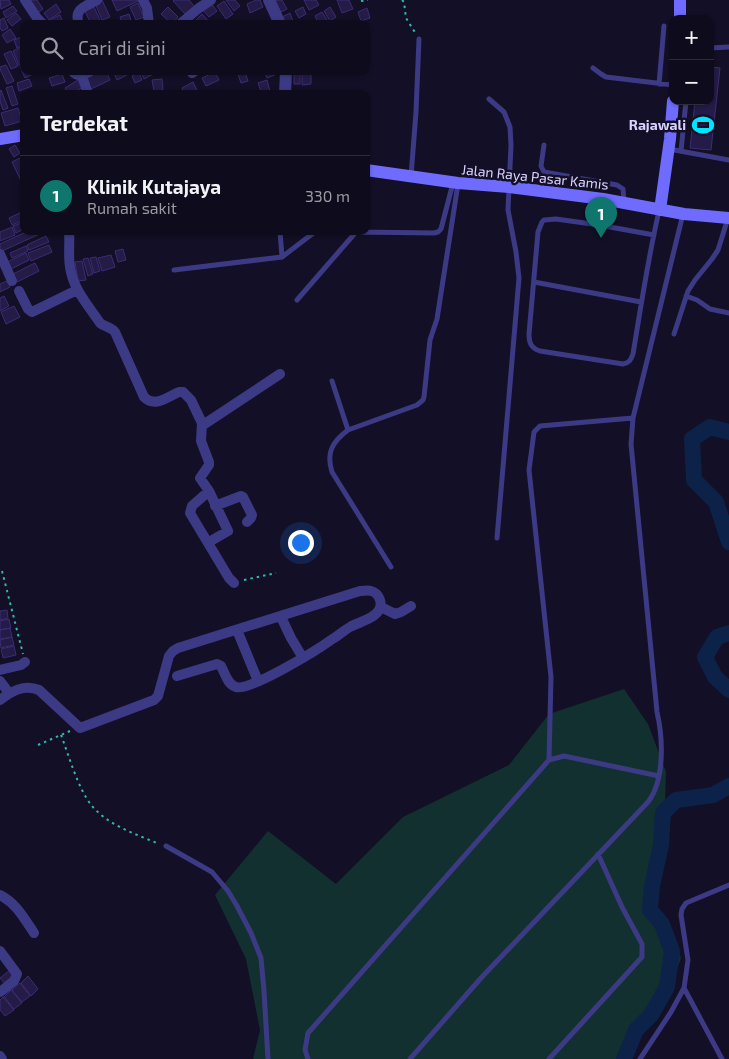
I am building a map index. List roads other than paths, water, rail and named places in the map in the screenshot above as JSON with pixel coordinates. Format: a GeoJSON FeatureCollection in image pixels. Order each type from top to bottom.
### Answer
{"type":"FeatureCollection","features":[{"type":"Feature","properties":{"kind":"main road"},"geometry":{"type":"LineString","coordinates":[[680,0],[680,15]]}},
{"type":"Feature","properties":{"kind":"main road"},"geometry":{"type":"LineString","coordinates":[[660,210],[675,150],[673,105]]}},
{"type":"Feature","properties":{"kind":"main road"},"geometry":{"type":"LineString","coordinates":[[0,139],[20,136]]}},
{"type":"Feature","properties":{"kind":"main road","name":"Jalan Raya Pasar Kamis"},"geometry":{"type":"LineString","coordinates":[[370,171],[456,183],[509,187],[603,199],[684,214],[728,218]]}},
{"type":"Feature","properties":{"kind":"street"},"geometry":{"type":"LineString","coordinates":[[25,0],[39,20]]}},
{"type":"Feature","properties":{"kind":"street"},"geometry":{"type":"LineString","coordinates":[[78,20],[78,13],[81,9],[97,0]]}},
{"type":"Feature","properties":{"kind":"street"},"geometry":{"type":"LineString","coordinates":[[143,0],[148,20]]}},
{"type":"Feature","properties":{"kind":"street"},"geometry":{"type":"LineString","coordinates":[[185,20],[212,0]]}},
{"type":"Feature","properties":{"kind":"street"},"geometry":{"type":"LineString","coordinates":[[269,0],[278,20]]}},
{"type":"Feature","properties":{"kind":"street"},"geometry":{"type":"LineString","coordinates":[[83,75],[87,90]]}},
{"type":"Feature","properties":{"kind":"street"},"geometry":{"type":"LineString","coordinates":[[285,90],[286,75]]}},
{"type":"Feature","properties":{"kind":"street"},"geometry":{"type":"LineString","coordinates":[[69,235],[70,267],[77,290],[100,322],[115,332],[146,400],[154,403],[183,392],[191,400],[203,425],[201,441],[209,466],[200,478],[209,492],[228,532],[209,542]]}},
{"type":"Feature","properties":{"kind":"street"},"geometry":{"type":"LineString","coordinates":[[0,254],[12,281]]}},
{"type":"Feature","properties":{"kind":"street"},"geometry":{"type":"LineString","coordinates":[[19,291],[32,312],[77,290]]}},
{"type":"Feature","properties":{"kind":"street"},"geometry":{"type":"LineString","coordinates":[[203,425],[280,374]]}},
{"type":"Feature","properties":{"kind":"street"},"geometry":{"type":"LineString","coordinates":[[209,492],[192,506],[190,510],[193,519],[234,583]]}},
{"type":"Feature","properties":{"kind":"street"},"geometry":{"type":"LineString","coordinates":[[215,506],[244,496],[252,515],[247,522]]}},
{"type":"Feature","properties":{"kind":"street"},"geometry":{"type":"LineString","coordinates":[[0,700],[9,693],[21,688],[27,687],[39,690],[80,728],[154,700],[158,696],[169,656],[174,650],[360,592],[369,591],[376,594],[380,600],[381,607],[373,616],[348,628],[303,658],[246,687],[235,687],[230,683],[218,664],[177,676]]}},
{"type":"Feature","properties":{"kind":"street"},"geometry":{"type":"LineString","coordinates":[[381,607],[395,614],[411,606]]}},
{"type":"Feature","properties":{"kind":"street"},"geometry":{"type":"LineString","coordinates":[[281,617],[303,658]]}},
{"type":"Feature","properties":{"kind":"street"},"geometry":{"type":"LineString","coordinates":[[237,630],[258,681]]}},
{"type":"Feature","properties":{"kind":"street"},"geometry":{"type":"LineString","coordinates":[[0,670],[21,665],[25,662]]}},
{"type":"Feature","properties":{"kind":"street"},"geometry":{"type":"LineString","coordinates":[[0,681],[9,693]]}},
{"type":"Feature","properties":{"kind":"street"},"geometry":{"type":"LineString","coordinates":[[0,895],[12,903],[21,913],[34,933]]}},
{"type":"Feature","properties":{"kind":"street"},"geometry":{"type":"LineString","coordinates":[[0,951],[17,974],[14,981],[0,992]]}},
{"type":"Feature","properties":{"kind":"lane"},"geometry":{"type":"LineString","coordinates":[[659,84],[664,26]]}},
{"type":"Feature","properties":{"kind":"lane"},"geometry":{"type":"LineString","coordinates":[[411,177],[419,38]]}},
{"type":"Feature","properties":{"kind":"lane"},"geometry":{"type":"LineString","coordinates":[[714,48],[729,47]]}},
{"type":"Feature","properties":{"kind":"lane"},"geometry":{"type":"LineString","coordinates":[[593,68],[606,76],[669,85]]}},
{"type":"Feature","properties":{"kind":"lane"},"geometry":{"type":"LineString","coordinates":[[489,99],[504,112],[510,126],[508,210],[519,278],[497,538]]}},
{"type":"Feature","properties":{"kind":"lane"},"geometry":{"type":"LineString","coordinates":[[685,105],[675,150],[729,160]]}},
{"type":"Feature","properties":{"kind":"lane"},"geometry":{"type":"LineString","coordinates":[[544,145],[541,168],[544,172],[618,185],[623,189],[624,202]]}},
{"type":"Feature","properties":{"kind":"lane"},"geometry":{"type":"LineString","coordinates":[[370,232],[438,232],[456,183]]}},
{"type":"Feature","properties":{"kind":"lane"},"geometry":{"type":"LineString","coordinates":[[391,568],[332,472],[329,456],[333,447],[348,430],[417,405],[423,400],[430,340],[442,294],[456,183]]}},
{"type":"Feature","properties":{"kind":"lane"},"geometry":{"type":"LineString","coordinates":[[599,225],[603,199]]}},
{"type":"Feature","properties":{"kind":"lane"},"geometry":{"type":"LineString","coordinates":[[654,235],[556,219],[544,220],[538,232],[529,340],[534,349],[540,352],[623,364],[628,362],[634,354],[641,302],[660,210]]}},
{"type":"Feature","properties":{"kind":"lane"},"geometry":{"type":"LineString","coordinates":[[410,1059],[481,978],[654,794],[659,776],[662,744],[661,728],[657,712],[631,444],[633,418],[684,214]]}},
{"type":"Feature","properties":{"kind":"lane"},"geometry":{"type":"LineString","coordinates":[[674,334],[688,290],[718,250],[728,218]]}},
{"type":"Feature","properties":{"kind":"lane"},"geometry":{"type":"LineString","coordinates":[[280,235],[282,257]]}},
{"type":"Feature","properties":{"kind":"lane"},"geometry":{"type":"LineString","coordinates":[[174,270],[282,257],[311,235]]}},
{"type":"Feature","properties":{"kind":"lane"},"geometry":{"type":"LineString","coordinates":[[297,300],[353,235]]}},
{"type":"Feature","properties":{"kind":"lane"},"geometry":{"type":"LineString","coordinates":[[534,282],[641,302]]}},
{"type":"Feature","properties":{"kind":"lane"},"geometry":{"type":"LineString","coordinates":[[686,296],[697,300],[710,309],[729,313]]}},
{"type":"Feature","properties":{"kind":"lane"},"geometry":{"type":"LineString","coordinates":[[332,381],[348,430]]}},
{"type":"Feature","properties":{"kind":"lane"},"geometry":{"type":"LineString","coordinates":[[549,760],[552,676],[529,470],[534,432],[540,426],[633,418]]}},
{"type":"Feature","properties":{"kind":"lane"},"geometry":{"type":"LineString","coordinates":[[308,1059],[305,1050],[308,1033],[549,760],[564,756],[659,776]]}},
{"type":"Feature","properties":{"kind":"lane"},"geometry":{"type":"LineString","coordinates":[[166,846],[212,872],[237,906],[251,933],[261,958],[268,1059]]}},
{"type":"Feature","properties":{"kind":"lane"},"geometry":{"type":"LineString","coordinates":[[549,1059],[642,957],[642,944],[622,907],[598,854]]}},
{"type":"Feature","properties":{"kind":"lane"},"geometry":{"type":"LineString","coordinates":[[640,1059],[671,1012],[684,988],[688,960],[681,915],[682,909],[686,903],[729,885]]}},
{"type":"Feature","properties":{"kind":"lane"},"geometry":{"type":"LineString","coordinates":[[684,988],[722,1059]]}},
{"type":"Feature","properties":{"kind":"waterway"},"geometry":{"type":"LineString","coordinates":[[729,432],[710,427],[692,439],[694,480],[716,502],[729,542]]}},
{"type":"Feature","properties":{"kind":"waterway"},"geometry":{"type":"LineString","coordinates":[[729,633],[717,637],[705,657],[715,677],[729,690]]}},
{"type":"Feature","properties":{"kind":"waterway"},"geometry":{"type":"LineString","coordinates":[[624,1059],[636,1030],[651,1015],[667,987],[672,951],[662,924],[650,910],[652,886],[661,845],[663,813],[676,800],[713,795],[729,786]]}},
{"type":"Feature","properties":{"kind":"place","name":"Rajawali"},"geometry":{"type":"Point","coordinates":[703,125]}},
{"type":"Feature","properties":{"kind":"place","name":"Klinik Kutajaya"},"geometry":{"type":"Point","coordinates":[601,238]}}]}
